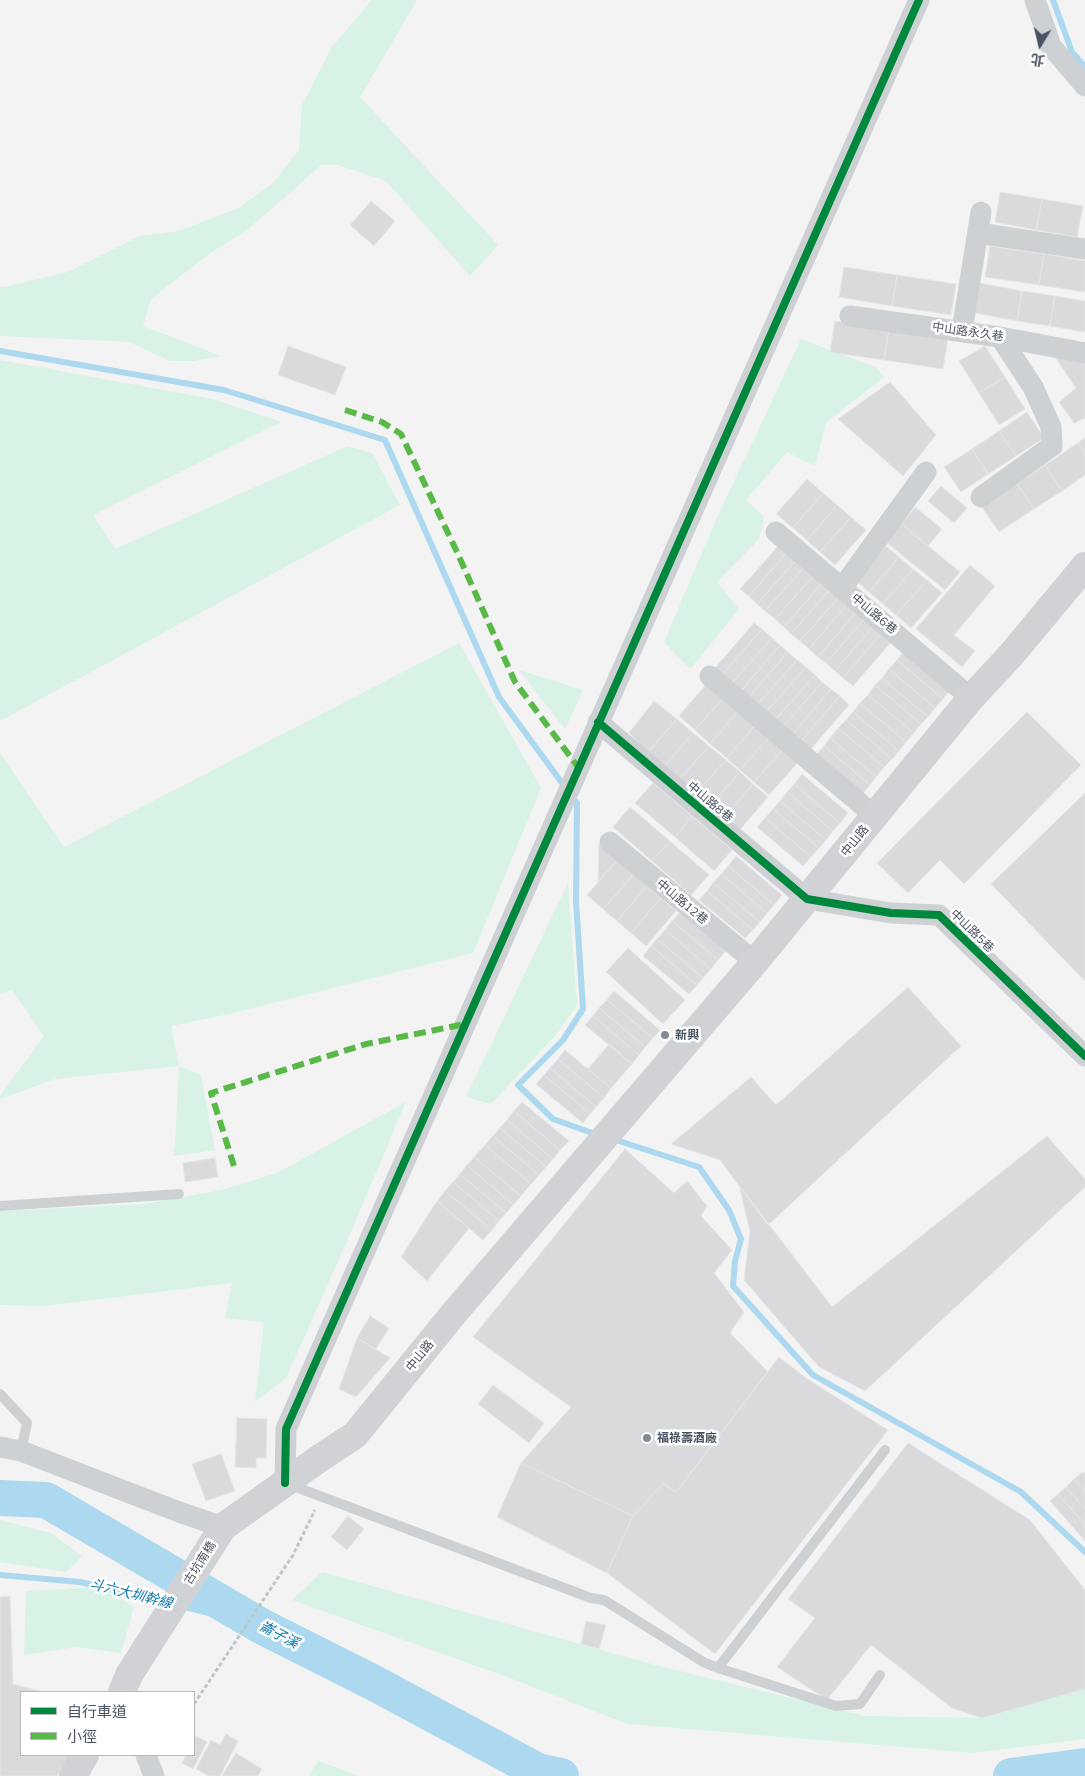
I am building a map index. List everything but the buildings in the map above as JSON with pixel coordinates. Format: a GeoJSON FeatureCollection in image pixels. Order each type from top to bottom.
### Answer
{"type":"FeatureCollection","features":[{"type":"Feature","properties":{"kind":"main road","name":"中山路"},"geometry":{"type":"LineString","coordinates":[[223,1527],[355,1435],[455,1312],[755,962],[971,698],[1011,655],[1085,566]]}},
{"type":"Feature","properties":{"kind":"main road","name":"古坑南橋"},"geometry":{"type":"LineString","coordinates":[[124,1687],[223,1527]]}},
{"type":"Feature","properties":{"kind":"main road"},"geometry":{"type":"LineString","coordinates":[[73,1776],[84,1756]]}},
{"type":"Feature","properties":{"kind":"street"},"geometry":{"type":"LineString","coordinates":[[285,1483],[286,1429],[919,0]]}},
{"type":"Feature","properties":{"kind":"street"},"geometry":{"type":"LineString","coordinates":[[1035,0],[1051,46],[1085,86]]}},
{"type":"Feature","properties":{"kind":"street"},"geometry":{"type":"LineString","coordinates":[[962,331],[981,212]]}},
{"type":"Feature","properties":{"kind":"street"},"geometry":{"type":"LineString","coordinates":[[978,233],[1085,249]]}},
{"type":"Feature","properties":{"kind":"street","name":"中山路永久巷"},"geometry":{"type":"LineString","coordinates":[[850,316],[962,331],[1085,353]]}},
{"type":"Feature","properties":{"kind":"street"},"geometry":{"type":"LineString","coordinates":[[981,497],[1052,446],[1051,427],[1033,386],[1000,337]]}},
{"type":"Feature","properties":{"kind":"street"},"geometry":{"type":"LineString","coordinates":[[842,588],[926,472]]}},
{"type":"Feature","properties":{"kind":"street","name":"中山路6巷"},"geometry":{"type":"LineString","coordinates":[[776,532],[971,698]]}},
{"type":"Feature","properties":{"kind":"street"},"geometry":{"type":"LineString","coordinates":[[710,676],[875,816]]}},
{"type":"Feature","properties":{"kind":"street","name":"中山路8巷"},"geometry":{"type":"LineString","coordinates":[[598,722],[807,899]]}},
{"type":"Feature","properties":{"kind":"street","name":"中山路12巷"},"geometry":{"type":"LineString","coordinates":[[610,842],[755,962]]}},
{"type":"Feature","properties":{"kind":"street","name":"中山路5巷"},"geometry":{"type":"LineString","coordinates":[[807,899],[891,913],[939,914],[1085,1056]]}},
{"type":"Feature","properties":{"kind":"street"},"geometry":{"type":"LineString","coordinates":[[0,1447],[22,1451],[179,1512],[223,1527]]}},
{"type":"Feature","properties":{"kind":"street"},"geometry":{"type":"LineString","coordinates":[[146,1756],[154,1776]]}},
{"type":"Feature","properties":{"kind":"lane"},"geometry":{"type":"LineString","coordinates":[[0,1206],[179,1194]]}},
{"type":"Feature","properties":{"kind":"lane"},"geometry":{"type":"LineString","coordinates":[[0,1394],[26,1423],[22,1451]]}},
{"type":"Feature","properties":{"kind":"lane"},"geometry":{"type":"LineString","coordinates":[[718,1668],[885,1450]]}},
{"type":"Feature","properties":{"kind":"lane"},"geometry":{"type":"LineString","coordinates":[[285,1483],[591,1598],[604,1600],[705,1663],[718,1668],[836,1706],[860,1704],[880,1675]]}},
{"type":"Feature","properties":{"kind":"path"},"geometry":{"type":"LineString","coordinates":[[195,1702],[293,1555],[321,1496]]}},
{"type":"Feature","properties":{"kind":"green space"},"geometry":{"type":"Polygon","coordinates":[[[372,0],[417,0],[360,97],[498,245],[470,276],[386,181],[338,165],[321,165],[248,229],[209,254],[151,299],[143,326],[221,356],[193,361],[170,361],[129,342],[0,336],[0,287],[68,272],[140,236],[179,231],[239,208],[273,183],[299,150],[302,105],[332,47],[372,0]]]}},
{"type":"Feature","properties":{"kind":"green space"},"geometry":{"type":"Polygon","coordinates":[[[801,339],[875,367],[884,377],[826,423],[815,466],[787,452],[746,500],[764,517],[759,539],[717,582],[739,609],[690,669],[664,642],[715,522],[801,339]]]}},
{"type":"Feature","properties":{"kind":"green space"},"geometry":{"type":"Polygon","coordinates":[[[0,360],[213,399],[281,422],[93,515],[115,549],[348,446],[372,453],[400,505],[0,721],[0,360]]]}},
{"type":"Feature","properties":{"kind":"green space"},"geometry":{"type":"Polygon","coordinates":[[[459,643],[541,788],[473,953],[229,1014],[171,1026],[179,1066],[55,1079],[0,1099],[0,1096],[44,1036],[12,990],[0,994],[0,753],[64,847],[459,643]]]}},
{"type":"Feature","properties":{"kind":"green space"},"geometry":{"type":"Polygon","coordinates":[[[519,670],[583,690],[565,729],[519,670]]]}},
{"type":"Feature","properties":{"kind":"green space"},"geometry":{"type":"Polygon","coordinates":[[[568,883],[577,1005],[555,1036],[491,1104],[466,1097],[568,883]]]}},
{"type":"Feature","properties":{"kind":"green space"},"geometry":{"type":"Polygon","coordinates":[[[179,1066],[201,1075],[215,1150],[173,1156],[179,1066]]]}},
{"type":"Feature","properties":{"kind":"green space"},"geometry":{"type":"Polygon","coordinates":[[[406,1102],[286,1378],[255,1402],[264,1322],[225,1318],[232,1283],[44,1306],[0,1305],[0,1211],[145,1204],[222,1190],[277,1173],[406,1102]]]}},
{"type":"Feature","properties":{"kind":"green space"},"geometry":{"type":"Polygon","coordinates":[[[0,1520],[51,1533],[82,1556],[66,1572],[0,1562],[0,1520]]]}},
{"type":"Feature","properties":{"kind":"green space"},"geometry":{"type":"Polygon","coordinates":[[[322,1572],[655,1665],[865,1716],[982,1718],[1085,1689],[1085,1739],[973,1753],[627,1724],[510,1678],[292,1600],[322,1572]]]}},
{"type":"Feature","properties":{"kind":"green space"},"geometry":{"type":"Polygon","coordinates":[[[99,1587],[134,1607],[121,1653],[76,1647],[24,1655],[26,1591],[99,1587]]]}},
{"type":"Feature","properties":{"kind":"green space"},"geometry":{"type":"Polygon","coordinates":[[[318,1761],[360,1776],[309,1776],[318,1761]]]}},
{"type":"Feature","properties":{"kind":"waterway"},"geometry":{"type":"LineString","coordinates":[[1053,0],[1072,52],[1085,67]]}},
{"type":"Feature","properties":{"kind":"waterway"},"geometry":{"type":"LineString","coordinates":[[0,351],[224,390],[385,440],[499,697],[565,787]]}},
{"type":"Feature","properties":{"kind":"waterway"},"geometry":{"type":"LineString","coordinates":[[571,795],[577,803],[576,901],[583,1009],[563,1040],[518,1085],[553,1119],[598,1135]]}},
{"type":"Feature","properties":{"kind":"waterway"},"geometry":{"type":"LineString","coordinates":[[613,1139],[699,1167],[729,1210],[741,1239],[735,1261],[733,1286],[813,1375],[1021,1492],[1085,1552]]}},
{"type":"Feature","properties":{"kind":"waterway","name":"崙子溪"},"geometry":{"type":"LineString","coordinates":[[0,1498],[46,1500],[261,1626],[376,1684],[538,1771],[561,1776]]}},
{"type":"Feature","properties":{"kind":"waterway","name":"斗六大圳幹線"},"geometry":{"type":"LineString","coordinates":[[0,1575],[80,1582],[166,1603]]}},
{"type":"Feature","properties":{"kind":"waterway","name":"斗六大圳幹線"},"geometry":{"type":"LineString","coordinates":[[181,1606],[261,1626]]}},
{"type":"Feature","properties":{"kind":"waterway","name":"崙子溪"},"geometry":{"type":"LineString","coordinates":[[1011,1776],[1085,1766]]}},
{"type":"Feature","properties":{"kind":"marked path"},"geometry":{"type":"LineString","coordinates":[[345,410],[382,422],[401,434],[457,552],[515,682],[578,767]]}},
{"type":"Feature","properties":{"kind":"marked path"},"geometry":{"type":"LineString","coordinates":[[234,1166],[211,1093],[366,1044],[465,1024]]}},
{"type":"Feature","properties":{"kind":"cycle path"},"geometry":{"type":"LineString","coordinates":[[285,1483],[286,1429],[919,0]]}},
{"type":"Feature","properties":{"kind":"cycle path"},"geometry":{"type":"LineString","coordinates":[[598,722],[807,899],[891,913],[939,915],[1085,1056]]}},
{"type":"Feature","properties":{"kind":"place","name":"新興"},"geometry":{"type":"Point","coordinates":[665,1035]}},
{"type":"Feature","properties":{"kind":"place","name":"福祿壽酒廠"},"geometry":{"type":"Point","coordinates":[647,1438]}}]}
